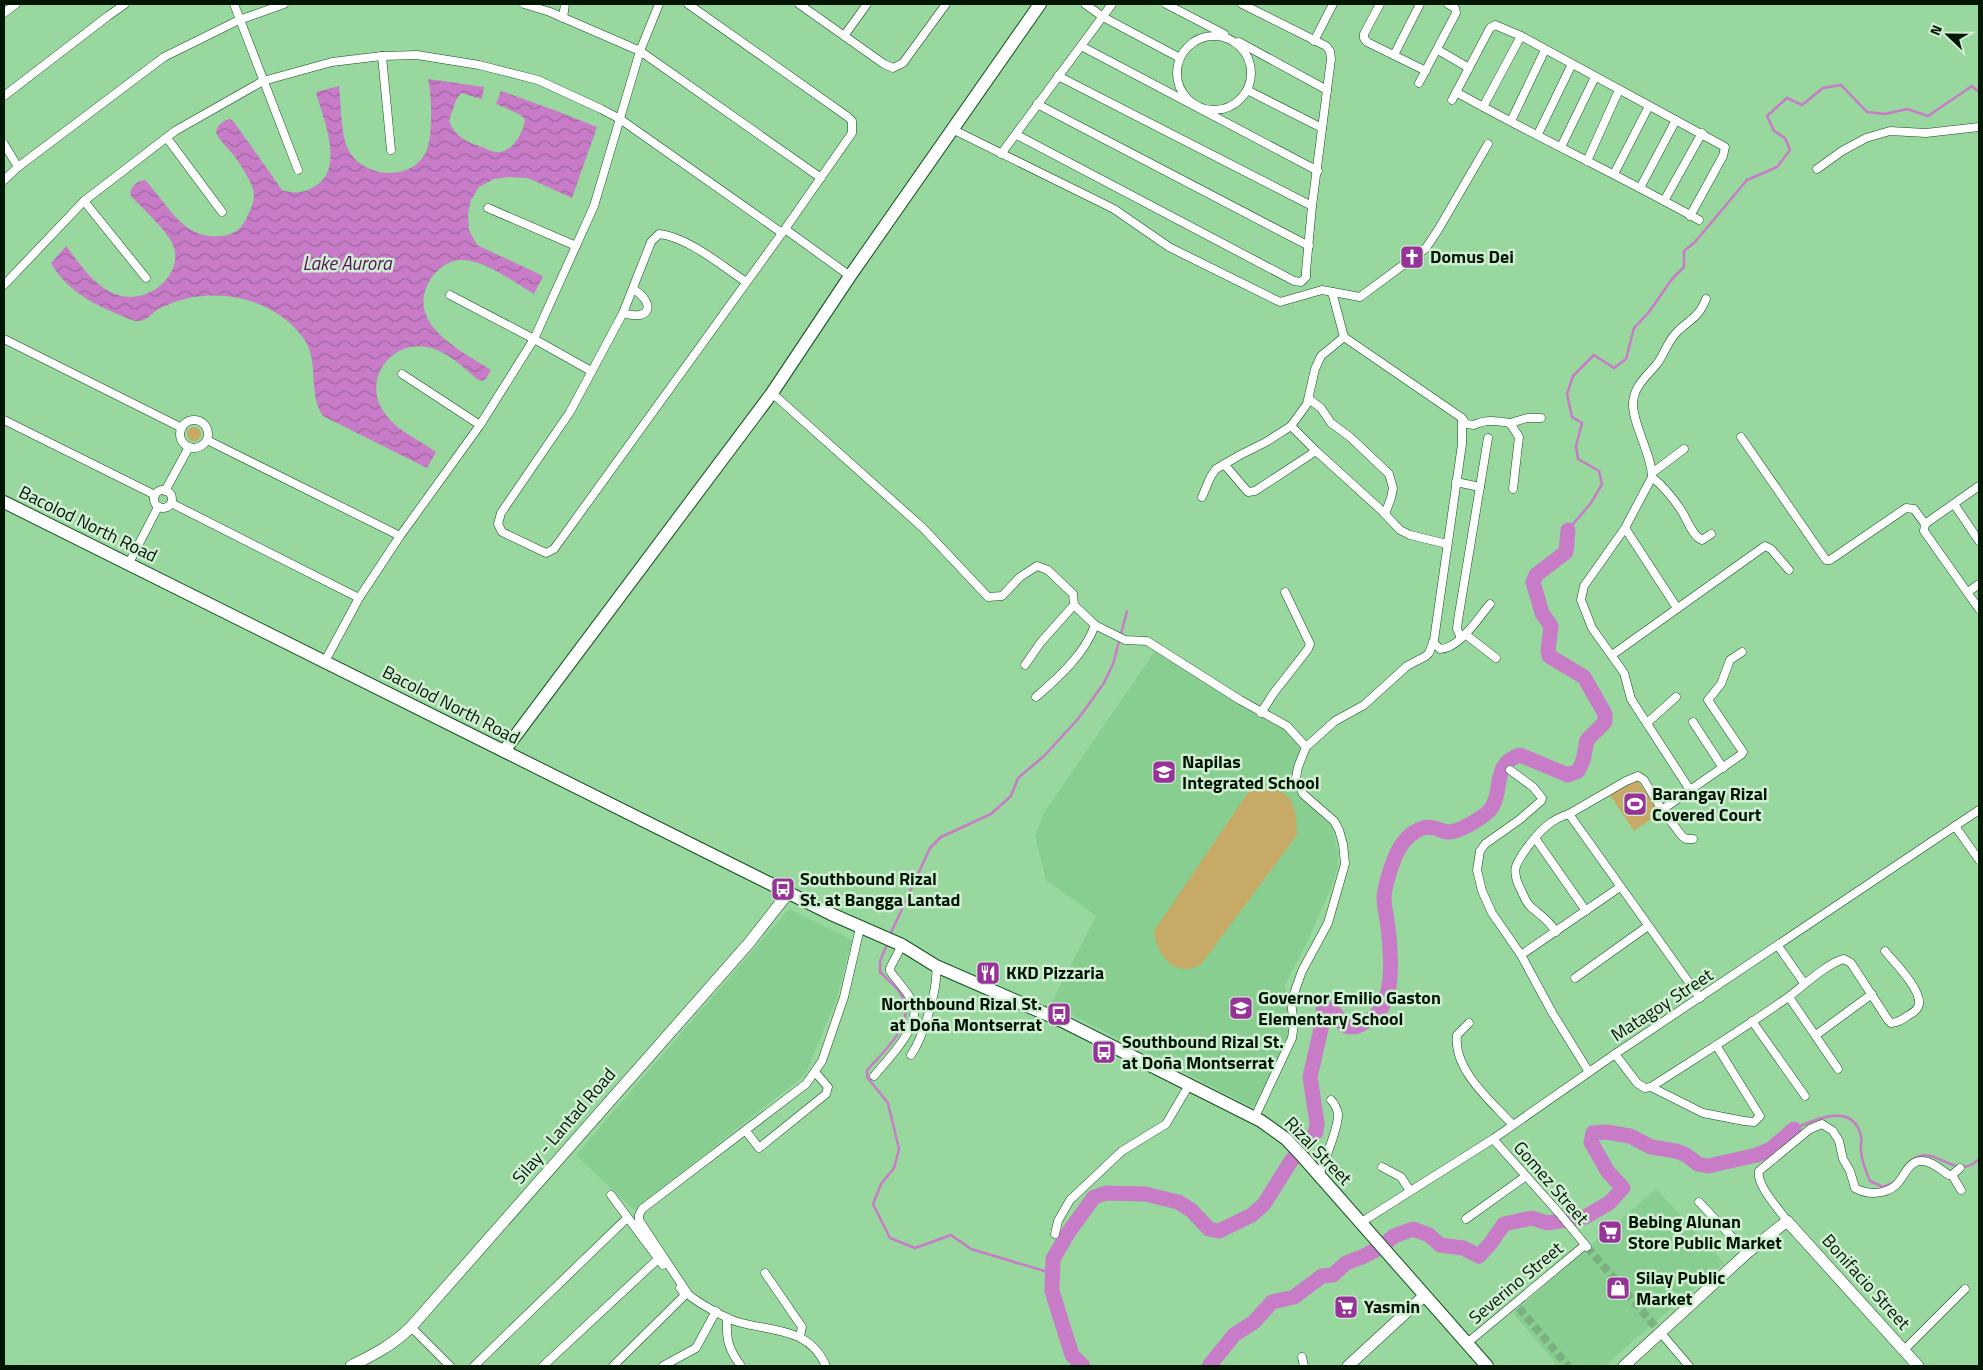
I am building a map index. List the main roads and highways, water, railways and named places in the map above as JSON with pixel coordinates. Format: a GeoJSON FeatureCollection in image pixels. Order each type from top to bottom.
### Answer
{"type":"FeatureCollection","features":[{"type":"Feature","properties":{"kind":"main road"},"geometry":{"type":"LineString","coordinates":[[504,751],[772,393],[850,276],[954,130],[1040,4]]}},
{"type":"Feature","properties":{"kind":"main road","name":"Bacolod North Road"},"geometry":{"type":"LineString","coordinates":[[4,502],[883,938]]}},
{"type":"Feature","properties":{"kind":"main road","name":"Rizal Street"},"geometry":{"type":"LineString","coordinates":[[883,938],[900,944],[936,966],[1062,1021],[1261,1121],[1286,1139],[1319,1174],[1384,1251],[1487,1366]]}},
{"type":"Feature","properties":{"kind":"water","name":"Lake Aurora"},"geometry":{"type":"Polygon","coordinates":[[[428,79],[484,87],[482,99],[461,93],[456,100],[449,121],[459,136],[492,151],[502,152],[512,146],[520,136],[525,119],[519,114],[496,104],[501,91],[597,127],[572,198],[528,178],[509,177],[494,179],[479,187],[471,200],[468,214],[469,230],[477,245],[543,276],[534,294],[498,272],[469,260],[456,260],[447,264],[439,269],[430,280],[424,296],[424,310],[430,323],[452,345],[491,370],[486,379],[481,381],[477,379],[447,355],[426,347],[413,347],[402,350],[384,364],[379,374],[376,385],[377,397],[387,416],[399,428],[436,452],[427,468],[323,416],[316,398],[309,348],[304,339],[292,325],[261,305],[244,299],[226,296],[189,298],[158,309],[145,319],[135,321],[87,299],[58,274],[51,263],[66,246],[88,274],[107,290],[128,297],[141,296],[153,291],[170,274],[175,263],[175,251],[166,233],[131,196],[131,190],[134,185],[145,180],[169,210],[187,227],[197,233],[208,236],[222,236],[233,233],[242,226],[253,203],[254,195],[252,186],[240,165],[217,135],[218,127],[221,123],[230,119],[234,122],[282,190],[301,192],[308,190],[323,180],[328,170],[330,157],[327,130],[316,92],[339,86],[345,141],[354,157],[363,165],[386,173],[409,169],[419,162],[426,152],[430,137],[431,116],[428,79]]]}},
{"type":"Feature","properties":{"kind":"waterway"},"geometry":{"type":"LineString","coordinates":[[1568,530],[1591,503],[1602,484],[1599,471],[1578,459],[1576,446],[1582,423],[1572,417],[1567,394],[1573,376],[1594,355],[1614,368],[1626,359],[1634,328],[1649,312],[1672,279],[1684,267],[1684,251],[1695,242],[1747,180],[1777,167],[1790,150],[1785,138],[1774,131],[1767,116],[1787,98],[1802,105],[1823,88],[1841,85],[1867,112],[1885,114],[1907,109],[1928,116],[1972,86],[1979,92]]}},
{"type":"Feature","properties":{"kind":"waterway"},"geometry":{"type":"LineString","coordinates":[[1083,1366],[1072,1355],[1052,1291],[1053,1259],[1068,1233],[1094,1197],[1106,1193],[1145,1194],[1178,1202],[1191,1210],[1209,1229],[1219,1231],[1252,1215],[1264,1204],[1291,1161],[1316,1132],[1317,1123],[1310,1077],[1321,1029],[1323,1011],[1332,1009],[1346,1026],[1355,1027],[1377,1014],[1388,992],[1391,965],[1384,897],[1392,865],[1403,843],[1419,829],[1429,827],[1447,832],[1458,830],[1486,814],[1494,804],[1501,772],[1505,765],[1511,759],[1520,755],[1568,775],[1578,771],[1583,761],[1587,740],[1605,722],[1605,714],[1584,677],[1549,656],[1551,626],[1542,613],[1533,582],[1536,575],[1566,552],[1568,530]]}},
{"type":"Feature","properties":{"kind":"waterway"},"geometry":{"type":"LineString","coordinates":[[890,935],[930,848],[941,837],[991,814],[1011,796],[1018,778],[1044,756],[1078,719],[1104,683],[1113,664],[1127,611]]}},
{"type":"Feature","properties":{"kind":"waterway"},"geometry":{"type":"LineString","coordinates":[[888,942],[880,961],[880,972],[901,994],[906,1014],[897,1035],[882,1055],[867,1070],[867,1077],[888,1103],[899,1149],[894,1168],[881,1184],[873,1204],[890,1238],[915,1248],[951,1235],[971,1249],[1051,1273]]}},
{"type":"Feature","properties":{"kind":"waterway"},"geometry":{"type":"LineString","coordinates":[[1794,1129],[1812,1121],[1832,1116],[1842,1116],[1850,1119],[1857,1125],[1861,1136],[1862,1159],[1870,1181],[1883,1187],[1895,1182]]}},
{"type":"Feature","properties":{"kind":"waterway"},"geometry":{"type":"LineString","coordinates":[[1209,1366],[1234,1335],[1254,1322],[1272,1302],[1294,1297],[1322,1276],[1333,1275],[1346,1263],[1381,1247],[1394,1236],[1413,1229],[1429,1235],[1440,1245],[1463,1248],[1479,1256],[1504,1224],[1532,1218],[1547,1223],[1585,1217],[1609,1203],[1623,1188],[1608,1172],[1591,1142],[1593,1133],[1606,1132],[1630,1136],[1651,1147],[1676,1151],[1686,1155],[1698,1164],[1708,1166],[1757,1155],[1771,1149],[1794,1129]]}},
{"type":"Feature","properties":{"kind":"waterway"},"geometry":{"type":"LineString","coordinates":[[1905,1167],[1915,1158],[1924,1155],[1960,1167],[1969,1166],[1979,1159]]}},
{"type":"Feature","properties":{"kind":"tunnel"},"geometry":{"type":"LineString","coordinates":[[1587,1247],[1660,1332]]}},
{"type":"Feature","properties":{"kind":"tunnel"},"geometry":{"type":"LineString","coordinates":[[1519,1308],[1568,1366]]}},
{"type":"Feature","properties":{"kind":"place","name":"Domus Dei"},"geometry":{"type":"Point","coordinates":[1412,257]}},
{"type":"Feature","properties":{"kind":"place","name":"Napilas Integrated School"},"geometry":{"type":"Point","coordinates":[1164,772]}},
{"type":"Feature","properties":{"kind":"place","name":"Barangay Rizal Covered Court"},"geometry":{"type":"Point","coordinates":[1635,804]}},
{"type":"Feature","properties":{"kind":"place","name":"Southbound Rizal St. at Bangga Lantad"},"geometry":{"type":"Point","coordinates":[783,889]}},
{"type":"Feature","properties":{"kind":"place","name":"KKD Pizzaria"},"geometry":{"type":"Point","coordinates":[988,973]}},
{"type":"Feature","properties":{"kind":"place","name":"Governor Emilio Gaston Elementary School"},"geometry":{"type":"Point","coordinates":[1241,1008]}},
{"type":"Feature","properties":{"kind":"place","name":"Northbound Rizal St. at Doña Montserrat"},"geometry":{"type":"Point","coordinates":[1059,1014]}},
{"type":"Feature","properties":{"kind":"place","name":"Southbound Rizal St. at Doña Montserrat"},"geometry":{"type":"Point","coordinates":[1104,1052]}},
{"type":"Feature","properties":{"kind":"place","name":"Bebing Alunan Store Public Market"},"geometry":{"type":"Point","coordinates":[1610,1232]}},
{"type":"Feature","properties":{"kind":"place","name":"Silay Public Market"},"geometry":{"type":"Point","coordinates":[1618,1288]}},
{"type":"Feature","properties":{"kind":"place","name":"Yasmin"},"geometry":{"type":"Point","coordinates":[1346,1307]}}]}
